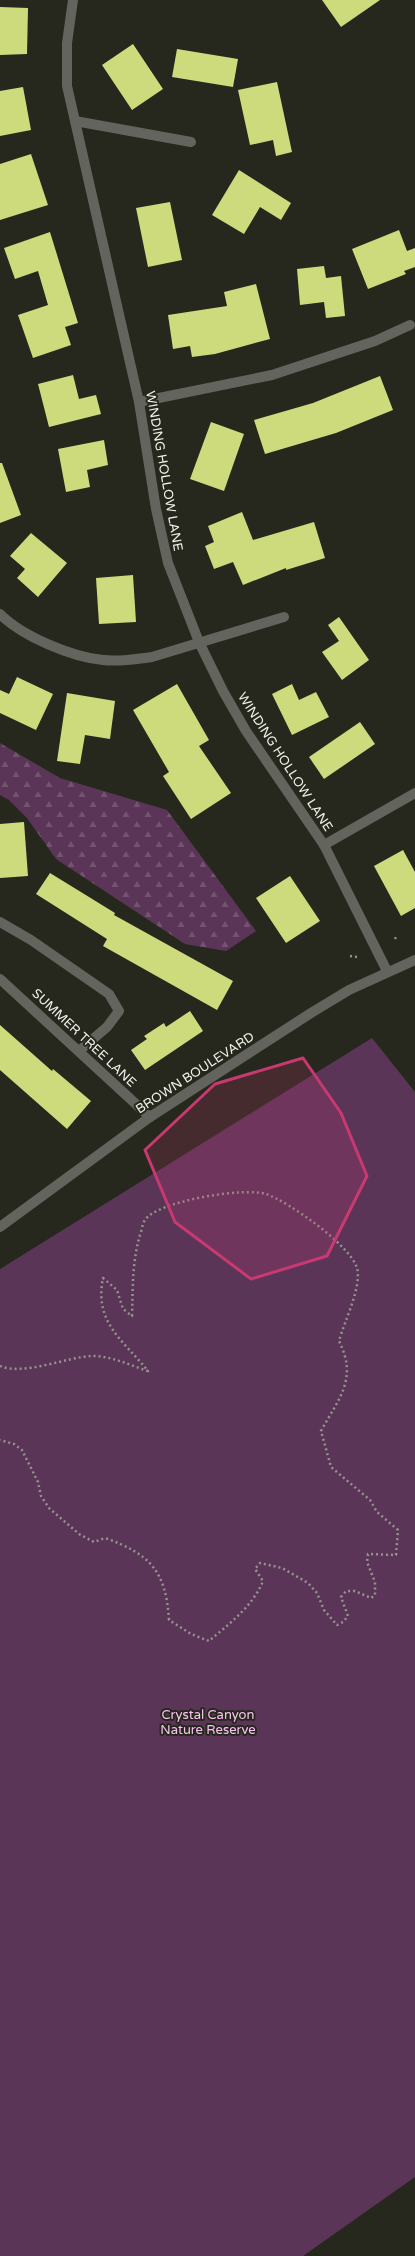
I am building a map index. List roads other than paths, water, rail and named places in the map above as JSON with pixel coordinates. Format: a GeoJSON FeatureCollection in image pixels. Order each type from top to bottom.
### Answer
{"type":"FeatureCollection","features":[{"type":"Feature","properties":{"kind":"street","name":"WINDING HOLLOW LANE"},"geometry":{"type":"LineString","coordinates":[[74,0],[67,43],[67,86],[139,402],[156,509],[168,563],[199,642],[246,731],[324,845],[387,971]]}},
{"type":"Feature","properties":{"kind":"street"},"geometry":{"type":"LineString","coordinates":[[76,121],[191,142]]}},
{"type":"Feature","properties":{"kind":"street"},"geometry":{"type":"LineString","coordinates":[[139,402],[272,375],[374,341],[410,325]]}},
{"type":"Feature","properties":{"kind":"street"},"geometry":{"type":"LineString","coordinates":[[0,614],[8,622],[29,634],[74,654],[102,660],[130,660],[152,657],[284,617]]}},
{"type":"Feature","properties":{"kind":"street"},"geometry":{"type":"LineString","coordinates":[[324,845],[415,793]]}},
{"type":"Feature","properties":{"kind":"street"},"geometry":{"type":"LineString","coordinates":[[0,922],[31,940],[109,994],[118,1011],[107,1027],[79,1051]]}},
{"type":"Feature","properties":{"kind":"street","name":"BROWN BOULEVARD"},"geometry":{"type":"LineString","coordinates":[[0,1227],[150,1117],[312,1013],[387,971],[415,960]]}},
{"type":"Feature","properties":{"kind":"street","name":"SUMMER TREE LANE"},"geometry":{"type":"LineString","coordinates":[[0,979],[150,1117]]}},
{"type":"Feature","properties":{"kind":"park label","name":"Crystal Canyon Nature Reserve"},"geometry":{"type":"Point","coordinates":[208,1722]}}]}
